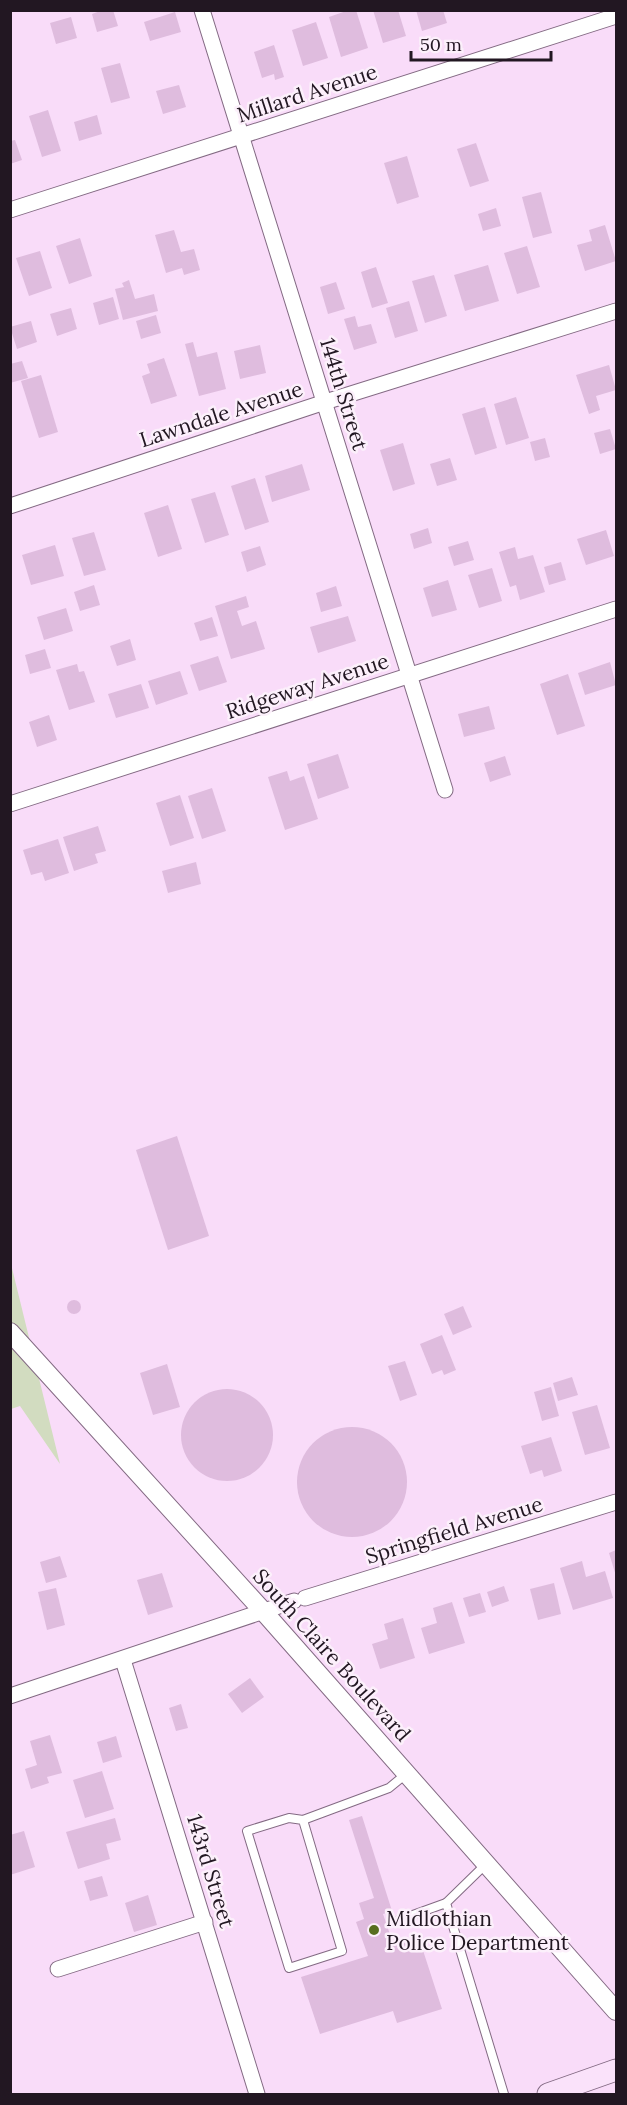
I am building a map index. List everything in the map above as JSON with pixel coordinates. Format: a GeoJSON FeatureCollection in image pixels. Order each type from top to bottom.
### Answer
{"type":"FeatureCollection","features":[{"type":"Feature","properties":{"kind":"main road"},"geometry":{"type":"LineString","coordinates":[[548,2094],[616,2070]]}},
{"type":"Feature","properties":{"kind":"street","name":"144th Street"},"geometry":{"type":"LineString","coordinates":[[202,10],[445,790]]}},
{"type":"Feature","properties":{"kind":"street","name":"Millard Avenue"},"geometry":{"type":"LineString","coordinates":[[10,210],[616,16]]}},
{"type":"Feature","properties":{"kind":"street","name":"Lawndale Avenue"},"geometry":{"type":"LineString","coordinates":[[10,506],[325,402],[616,311]]}},
{"type":"Feature","properties":{"kind":"street","name":"Ridgeway Avenue"},"geometry":{"type":"LineString","coordinates":[[10,804],[616,609]]}},
{"type":"Feature","properties":{"kind":"street","name":"South Claire Boulevard"},"geometry":{"type":"LineString","coordinates":[[10,1332],[263,1611],[616,2012]]}},
{"type":"Feature","properties":{"kind":"street","name":"Springfield Avenue"},"geometry":{"type":"LineString","coordinates":[[10,1696],[123,1660],[263,1611],[616,1502]]}},
{"type":"Feature","properties":{"kind":"street","name":"143rd Street"},"geometry":{"type":"LineString","coordinates":[[123,1660],[257,2094]]}},
{"type":"Feature","properties":{"kind":"street"},"geometry":{"type":"LineString","coordinates":[[58,1970],[205,1922]]}},
{"type":"Feature","properties":{"kind":"lane"},"geometry":{"type":"LineString","coordinates":[[303,1820],[342,1951],[289,1968],[247,1831],[289,1818],[303,1820],[389,1788],[407,1774]]}},
{"type":"Feature","properties":{"kind":"lane"},"geometry":{"type":"LineString","coordinates":[[399,1920],[446,1903],[487,1863]]}},
{"type":"Feature","properties":{"kind":"lane"},"geometry":{"type":"LineString","coordinates":[[446,1903],[504,2094]]}},
{"type":"Feature","properties":{"kind":"green space"},"geometry":{"type":"Polygon","coordinates":[[[10,1260],[60,1464],[20,1406],[11,1409],[10,1260]]]}},
{"type":"Feature","properties":{"kind":"building"},"geometry":{"type":"Polygon","coordinates":[[[103,10],[113,10],[118,26],[97,32],[92,14],[103,10]]]}},
{"type":"Feature","properties":{"kind":"building"},"geometry":{"type":"Polygon","coordinates":[[[356,10],[368,48],[341,57],[329,17],[356,10]]]}},
{"type":"Feature","properties":{"kind":"building"},"geometry":{"type":"Polygon","coordinates":[[[373,10],[398,10],[406,36],[383,43],[373,10]]]}},
{"type":"Feature","properties":{"kind":"building"},"geometry":{"type":"Polygon","coordinates":[[[416,10],[443,10],[447,23],[422,31],[416,10]]]}},
{"type":"Feature","properties":{"kind":"building"},"geometry":{"type":"Polygon","coordinates":[[[175,12],[181,32],[150,41],[144,22],[175,12]]]}},
{"type":"Feature","properties":{"kind":"building"},"geometry":{"type":"Polygon","coordinates":[[[71,17],[77,38],[56,44],[50,23],[71,17]]]}},
{"type":"Feature","properties":{"kind":"building"},"geometry":{"type":"Polygon","coordinates":[[[316,22],[328,58],[303,66],[292,30],[316,22]]]}},
{"type":"Feature","properties":{"kind":"building"},"geometry":{"type":"Polygon","coordinates":[[[274,45],[284,77],[275,80],[274,74],[262,78],[254,52],[274,45]]]}},
{"type":"Feature","properties":{"kind":"building"},"geometry":{"type":"Polygon","coordinates":[[[120,63],[130,98],[111,103],[101,68],[120,63]]]}},
{"type":"Feature","properties":{"kind":"building"},"geometry":{"type":"Polygon","coordinates":[[[179,85],[186,107],[163,114],[156,91],[179,85]]]}},
{"type":"Feature","properties":{"kind":"building"},"geometry":{"type":"Polygon","coordinates":[[[48,110],[61,151],[42,157],[29,116],[48,110]]]}},
{"type":"Feature","properties":{"kind":"building"},"geometry":{"type":"Polygon","coordinates":[[[97,115],[102,134],[79,141],[74,122],[97,115]]]}},
{"type":"Feature","properties":{"kind":"building"},"geometry":{"type":"Polygon","coordinates":[[[15,140],[22,160],[10,164],[10,141],[15,140]]]}},
{"type":"Feature","properties":{"kind":"building"},"geometry":{"type":"Polygon","coordinates":[[[476,143],[489,181],[470,187],[457,149],[476,143]]]}},
{"type":"Feature","properties":{"kind":"building"},"geometry":{"type":"Polygon","coordinates":[[[407,156],[419,197],[397,204],[384,163],[407,156]]]}},
{"type":"Feature","properties":{"kind":"building"},"geometry":{"type":"Polygon","coordinates":[[[541,192],[552,233],[533,238],[522,197],[541,192]]]}},
{"type":"Feature","properties":{"kind":"building"},"geometry":{"type":"Polygon","coordinates":[[[496,208],[501,226],[483,231],[478,214],[496,208]]]}},
{"type":"Feature","properties":{"kind":"building"},"geometry":{"type":"Polygon","coordinates":[[[605,225],[616,261],[585,271],[577,245],[592,241],[589,230],[605,225]]]}},
{"type":"Feature","properties":{"kind":"building"},"geometry":{"type":"Polygon","coordinates":[[[174,230],[181,252],[194,249],[200,270],[184,275],[182,268],[166,273],[155,235],[174,230]]]}},
{"type":"Feature","properties":{"kind":"building"},"geometry":{"type":"Polygon","coordinates":[[[80,238],[92,276],[69,284],[56,246],[80,238]]]}},
{"type":"Feature","properties":{"kind":"building"},"geometry":{"type":"Polygon","coordinates":[[[527,246],[540,287],[517,294],[504,253],[527,246]]]}},
{"type":"Feature","properties":{"kind":"building"},"geometry":{"type":"Polygon","coordinates":[[[40,251],[52,288],[29,296],[16,258],[40,251]]]}},
{"type":"Feature","properties":{"kind":"building"},"geometry":{"type":"Polygon","coordinates":[[[488,265],[499,301],[465,311],[454,275],[488,265]]]}},
{"type":"Feature","properties":{"kind":"building"},"geometry":{"type":"Polygon","coordinates":[[[376,267],[388,303],[372,308],[361,272],[376,267]]]}},
{"type":"Feature","properties":{"kind":"building"},"geometry":{"type":"Polygon","coordinates":[[[434,275],[447,316],[425,323],[412,281],[434,275]]]}},
{"type":"Feature","properties":{"kind":"building"},"geometry":{"type":"Polygon","coordinates":[[[129,280],[135,299],[154,294],[158,311],[123,320],[115,289],[124,287],[122,283],[129,280]]]}},
{"type":"Feature","properties":{"kind":"building"},"geometry":{"type":"Polygon","coordinates":[[[336,282],[345,309],[328,314],[320,287],[336,282]]]}},
{"type":"Feature","properties":{"kind":"building"},"geometry":{"type":"Polygon","coordinates":[[[113,297],[119,319],[99,325],[93,303],[113,297]]]}},
{"type":"Feature","properties":{"kind":"building"},"geometry":{"type":"Polygon","coordinates":[[[409,301],[418,331],[395,338],[386,308],[409,301]]]}},
{"type":"Feature","properties":{"kind":"building"},"geometry":{"type":"Polygon","coordinates":[[[71,308],[77,329],[57,336],[50,314],[71,308]]]}},
{"type":"Feature","properties":{"kind":"building"},"geometry":{"type":"Polygon","coordinates":[[[156,315],[161,333],[141,339],[136,321],[156,315]]]}},
{"type":"Feature","properties":{"kind":"building"},"geometry":{"type":"Polygon","coordinates":[[[355,316],[358,327],[371,324],[377,343],[354,350],[344,319],[355,316]]]}},
{"type":"Feature","properties":{"kind":"building"},"geometry":{"type":"Polygon","coordinates":[[[31,321],[37,342],[17,349],[10,327],[31,321]]]}},
{"type":"Feature","properties":{"kind":"building"},"geometry":{"type":"Polygon","coordinates":[[[193,342],[197,357],[217,352],[226,389],[199,396],[185,344],[193,342]]]}},
{"type":"Feature","properties":{"kind":"building"},"geometry":{"type":"Polygon","coordinates":[[[260,345],[266,373],[240,379],[234,351],[260,345]]]}},
{"type":"Feature","properties":{"kind":"building"},"geometry":{"type":"Polygon","coordinates":[[[164,358],[177,396],[151,404],[142,376],[150,373],[147,364],[164,358]]]}},
{"type":"Feature","properties":{"kind":"building"},"geometry":{"type":"Polygon","coordinates":[[[22,361],[28,378],[10,383],[10,364],[22,361]]]}},
{"type":"Feature","properties":{"kind":"building"},"geometry":{"type":"Polygon","coordinates":[[[609,365],[616,390],[596,396],[600,410],[589,414],[576,375],[609,365]]]}},
{"type":"Feature","properties":{"kind":"building"},"geometry":{"type":"Polygon","coordinates":[[[41,375],[58,432],[39,438],[21,381],[41,375]]]}},
{"type":"Feature","properties":{"kind":"building"},"geometry":{"type":"Polygon","coordinates":[[[516,397],[529,438],[506,445],[494,404],[516,397]]]}},
{"type":"Feature","properties":{"kind":"building"},"geometry":{"type":"Polygon","coordinates":[[[485,407],[497,448],[475,455],[462,414],[485,407]]]}},
{"type":"Feature","properties":{"kind":"building"},"geometry":{"type":"Polygon","coordinates":[[[610,429],[616,449],[600,454],[594,433],[610,429]]]}},
{"type":"Feature","properties":{"kind":"building"},"geometry":{"type":"Polygon","coordinates":[[[545,438],[550,457],[535,461],[530,442],[545,438]]]}},
{"type":"Feature","properties":{"kind":"building"},"geometry":{"type":"Polygon","coordinates":[[[403,443],[415,484],[393,491],[380,450],[403,443]]]}},
{"type":"Feature","properties":{"kind":"building"},"geometry":{"type":"Polygon","coordinates":[[[450,458],[457,480],[437,486],[430,464],[450,458]]]}},
{"type":"Feature","properties":{"kind":"building"},"geometry":{"type":"Polygon","coordinates":[[[302,464],[310,490],[272,502],[265,476],[302,464]]]}},
{"type":"Feature","properties":{"kind":"building"},"geometry":{"type":"Polygon","coordinates":[[[255,478],[269,522],[245,530],[231,486],[255,478]]]}},
{"type":"Feature","properties":{"kind":"building"},"geometry":{"type":"Polygon","coordinates":[[[215,492],[229,535],[205,543],[191,499],[215,492]]]}},
{"type":"Feature","properties":{"kind":"building"},"geometry":{"type":"Polygon","coordinates":[[[168,505],[182,549],[158,557],[144,513],[168,505]]]}},
{"type":"Feature","properties":{"kind":"building"},"geometry":{"type":"Polygon","coordinates":[[[428,528],[432,543],[414,549],[410,534],[428,528]]]}},
{"type":"Feature","properties":{"kind":"building"},"geometry":{"type":"Polygon","coordinates":[[[606,530],[614,556],[586,565],[577,539],[606,530]]]}},
{"type":"Feature","properties":{"kind":"building"},"geometry":{"type":"Polygon","coordinates":[[[94,532],[106,570],[84,576],[72,538],[94,532]]]}},
{"type":"Feature","properties":{"kind":"building"},"geometry":{"type":"Polygon","coordinates":[[[468,541],[474,560],[454,566],[448,547],[468,541]]]}},
{"type":"Feature","properties":{"kind":"building"},"geometry":{"type":"Polygon","coordinates":[[[55,545],[64,576],[31,585],[22,555],[55,545]]]}},
{"type":"Feature","properties":{"kind":"building"},"geometry":{"type":"Polygon","coordinates":[[[260,546],[266,565],[247,572],[241,552],[260,546]]]}},
{"type":"Feature","properties":{"kind":"building"},"geometry":{"type":"Polygon","coordinates":[[[515,547],[518,559],[533,555],[545,592],[520,600],[516,585],[510,587],[499,552],[515,547]]]}},
{"type":"Feature","properties":{"kind":"building"},"geometry":{"type":"Polygon","coordinates":[[[561,562],[566,580],[549,585],[544,567],[561,562]]]}},
{"type":"Feature","properties":{"kind":"building"},"geometry":{"type":"Polygon","coordinates":[[[492,568],[502,601],[479,608],[468,575],[492,568]]]}},
{"type":"Feature","properties":{"kind":"building"},"geometry":{"type":"Polygon","coordinates":[[[448,580],[457,610],[432,617],[423,588],[448,580]]]}},
{"type":"Feature","properties":{"kind":"building"},"geometry":{"type":"Polygon","coordinates":[[[94,585],[100,605],[80,611],[74,592],[94,585]]]}},
{"type":"Feature","properties":{"kind":"building"},"geometry":{"type":"Polygon","coordinates":[[[336,586],[342,606],[321,612],[316,593],[336,586]]]}},
{"type":"Feature","properties":{"kind":"building"},"geometry":{"type":"Polygon","coordinates":[[[246,596],[249,607],[237,611],[242,626],[256,621],[265,649],[231,659],[215,606],[246,596]]]}},
{"type":"Feature","properties":{"kind":"building"},"geometry":{"type":"Polygon","coordinates":[[[66,608],[73,631],[44,640],[37,617],[66,608]]]}},
{"type":"Feature","properties":{"kind":"building"},"geometry":{"type":"Polygon","coordinates":[[[348,616],[356,641],[318,653],[310,627],[348,616]]]}},
{"type":"Feature","properties":{"kind":"building"},"geometry":{"type":"Polygon","coordinates":[[[212,617],[218,636],[200,641],[194,623],[212,617]]]}},
{"type":"Feature","properties":{"kind":"building"},"geometry":{"type":"Polygon","coordinates":[[[130,639],[136,660],[117,666],[110,646],[130,639]]]}},
{"type":"Feature","properties":{"kind":"building"},"geometry":{"type":"Polygon","coordinates":[[[45,649],[51,668],[30,674],[25,655],[45,649]]]}},
{"type":"Feature","properties":{"kind":"building"},"geometry":{"type":"Polygon","coordinates":[[[218,656],[227,682],[199,691],[190,665],[218,656]]]}},
{"type":"Feature","properties":{"kind":"building"},"geometry":{"type":"Polygon","coordinates":[[[610,662],[616,685],[585,695],[578,673],[610,662]]]}},
{"type":"Feature","properties":{"kind":"building"},"geometry":{"type":"Polygon","coordinates":[[[77,664],[79,672],[84,671],[95,702],[69,710],[56,670],[77,664]]]}},
{"type":"Feature","properties":{"kind":"building"},"geometry":{"type":"Polygon","coordinates":[[[180,671],[188,694],[156,705],[148,681],[180,671]]]}},
{"type":"Feature","properties":{"kind":"building"},"geometry":{"type":"Polygon","coordinates":[[[568,674],[585,726],[557,735],[540,684],[568,674]]]}},
{"type":"Feature","properties":{"kind":"building"},"geometry":{"type":"Polygon","coordinates":[[[141,684],[149,708],[116,718],[108,694],[141,684]]]}},
{"type":"Feature","properties":{"kind":"building"},"geometry":{"type":"Polygon","coordinates":[[[489,706],[495,729],[464,737],[458,714],[489,706]]]}},
{"type":"Feature","properties":{"kind":"building"},"geometry":{"type":"Polygon","coordinates":[[[49,715],[57,740],[37,747],[29,722],[49,715]]]}},
{"type":"Feature","properties":{"kind":"building"},"geometry":{"type":"Polygon","coordinates":[[[338,754],[349,788],[318,799],[307,764],[338,754]]]}},
{"type":"Feature","properties":{"kind":"building"},"geometry":{"type":"Polygon","coordinates":[[[505,756],[511,775],[490,782],[484,763],[505,756]]]}},
{"type":"Feature","properties":{"kind":"building"},"geometry":{"type":"Polygon","coordinates":[[[287,771],[290,781],[304,776],[318,819],[285,830],[268,777],[287,771]]]}},
{"type":"Feature","properties":{"kind":"building"},"geometry":{"type":"Polygon","coordinates":[[[212,788],[226,831],[202,839],[188,796],[212,788]]]}},
{"type":"Feature","properties":{"kind":"building"},"geometry":{"type":"Polygon","coordinates":[[[180,795],[194,838],[170,846],[156,803],[180,795]]]}},
{"type":"Feature","properties":{"kind":"building"},"geometry":{"type":"Polygon","coordinates":[[[98,826],[106,851],[95,854],[98,863],[74,871],[63,837],[98,826]]]}},
{"type":"Feature","properties":{"kind":"building"},"geometry":{"type":"Polygon","coordinates":[[[58,839],[69,873],[45,881],[42,872],[31,875],[23,850],[58,839]]]}},
{"type":"Feature","properties":{"kind":"building"},"geometry":{"type":"Polygon","coordinates":[[[196,862],[201,884],[168,893],[162,871],[196,862]]]}},
{"type":"Feature","properties":{"kind":"building"},"geometry":{"type":"Polygon","coordinates":[[[177,1136],[209,1236],[168,1250],[136,1150],[177,1136]]]}},
{"type":"Feature","properties":{"kind":"building"},"geometry":{"type":"Polygon","coordinates":[[[74,1300],[79,1302],[81,1307],[79,1312],[74,1314],[69,1312],[67,1307],[69,1302],[74,1300]]]}},
{"type":"Feature","properties":{"kind":"building"},"geometry":{"type":"Polygon","coordinates":[[[463,1306],[472,1327],[453,1335],[444,1314],[463,1306]]]}},
{"type":"Feature","properties":{"kind":"building"},"geometry":{"type":"Polygon","coordinates":[[[442,1335],[456,1370],[444,1375],[442,1370],[432,1374],[420,1344],[442,1335]]]}},
{"type":"Feature","properties":{"kind":"building"},"geometry":{"type":"Polygon","coordinates":[[[405,1361],[417,1395],[400,1401],[388,1366],[405,1361]]]}},
{"type":"Feature","properties":{"kind":"building"},"geometry":{"type":"Polygon","coordinates":[[[167,1364],[180,1407],[153,1415],[140,1373],[167,1364]]]}},
{"type":"Feature","properties":{"kind":"building"},"geometry":{"type":"Polygon","coordinates":[[[572,1377],[578,1395],[558,1401],[553,1383],[572,1377]]]}},
{"type":"Feature","properties":{"kind":"building"},"geometry":{"type":"Polygon","coordinates":[[[551,1387],[559,1416],[542,1421],[534,1392],[551,1387]]]}},
{"type":"Feature","properties":{"kind":"building"},"geometry":{"type":"Polygon","coordinates":[[[227,1389],[253,1397],[265,1409],[273,1435],[265,1461],[253,1473],[227,1481],[201,1473],[189,1461],[181,1435],[189,1409],[201,1397],[227,1389]]]}},
{"type":"Feature","properties":{"kind":"building"},"geometry":{"type":"Polygon","coordinates":[[[597,1405],[610,1448],[585,1455],[572,1412],[597,1405]]]}},
{"type":"Feature","properties":{"kind":"building"},"geometry":{"type":"Polygon","coordinates":[[[352,1427],[373,1432],[391,1443],[402,1461],[407,1482],[402,1503],[391,1521],[373,1532],[352,1537],[331,1532],[313,1521],[302,1503],[297,1482],[302,1461],[313,1443],[331,1432],[352,1427]]]}},
{"type":"Feature","properties":{"kind":"building"},"geometry":{"type":"Polygon","coordinates":[[[551,1437],[562,1471],[544,1477],[542,1470],[530,1474],[521,1446],[551,1437]]]}},
{"type":"Feature","properties":{"kind":"building"},"geometry":{"type":"Polygon","coordinates":[[[616,1550],[616,1576],[609,1553],[616,1550]]]}},
{"type":"Feature","properties":{"kind":"building"},"geometry":{"type":"Polygon","coordinates":[[[60,1556],[67,1577],[46,1583],[40,1562],[60,1556]]]}},
{"type":"Feature","properties":{"kind":"building"},"geometry":{"type":"Polygon","coordinates":[[[582,1561],[586,1577],[605,1571],[613,1598],[573,1610],[560,1568],[582,1561]]]}},
{"type":"Feature","properties":{"kind":"building"},"geometry":{"type":"Polygon","coordinates":[[[162,1573],[173,1607],[148,1615],[137,1580],[162,1573]]]}},
{"type":"Feature","properties":{"kind":"building"},"geometry":{"type":"Polygon","coordinates":[[[554,1583],[561,1614],[538,1620],[530,1589],[554,1583]]]}},
{"type":"Feature","properties":{"kind":"building"},"geometry":{"type":"Polygon","coordinates":[[[504,1586],[509,1601],[492,1607],[487,1592],[504,1586]]]}},
{"type":"Feature","properties":{"kind":"building"},"geometry":{"type":"Polygon","coordinates":[[[56,1588],[65,1625],[47,1630],[38,1592],[56,1588]]]}},
{"type":"Feature","properties":{"kind":"building"},"geometry":{"type":"Polygon","coordinates":[[[480,1593],[486,1612],[469,1617],[463,1598],[480,1593]]]}},
{"type":"Feature","properties":{"kind":"building"},"geometry":{"type":"Polygon","coordinates":[[[452,1602],[465,1643],[429,1654],[421,1628],[437,1623],[433,1608],[452,1602]]]}},
{"type":"Feature","properties":{"kind":"building"},"geometry":{"type":"Polygon","coordinates":[[[403,1618],[415,1658],[380,1669],[372,1644],[388,1639],[384,1624],[403,1618]]]}},
{"type":"Feature","properties":{"kind":"building"},"geometry":{"type":"Polygon","coordinates":[[[250,1678],[264,1697],[242,1713],[228,1694],[250,1678]]]}},
{"type":"Feature","properties":{"kind":"building"},"geometry":{"type":"Polygon","coordinates":[[[181,1704],[188,1728],[176,1731],[169,1708],[181,1704]]]}},
{"type":"Feature","properties":{"kind":"building"},"geometry":{"type":"Polygon","coordinates":[[[50,1735],[62,1773],[47,1777],[49,1783],[31,1789],[25,1769],[37,1765],[30,1741],[50,1735]]]}},
{"type":"Feature","properties":{"kind":"building"},"geometry":{"type":"Polygon","coordinates":[[[116,1736],[122,1757],[103,1763],[97,1742],[116,1736]]]}},
{"type":"Feature","properties":{"kind":"building"},"geometry":{"type":"Polygon","coordinates":[[[102,1771],[114,1809],[85,1818],[73,1780],[102,1771]]]}},
{"type":"Feature","properties":{"kind":"building","name":"Midlothian Police Department"},"geometry":{"type":"Polygon","coordinates":[[[362,1816],[392,1911],[383,1914],[394,1946],[419,1938],[442,2009],[397,2023],[393,2011],[320,2034],[301,1977],[368,1956],[356,1922],[364,1919],[359,1903],[374,1898],[349,1820],[362,1816]]]}},
{"type":"Feature","properties":{"kind":"building"},"geometry":{"type":"Polygon","coordinates":[[[115,1818],[121,1840],[106,1844],[110,1859],[78,1869],[66,1832],[115,1818]]]}},
{"type":"Feature","properties":{"kind":"building"},"geometry":{"type":"Polygon","coordinates":[[[24,1831],[35,1867],[10,1875],[10,1835],[24,1831]]]}},
{"type":"Feature","properties":{"kind":"building"},"geometry":{"type":"Polygon","coordinates":[[[102,1876],[108,1896],[90,1901],[84,1881],[102,1876]]]}},
{"type":"Feature","properties":{"kind":"building"},"geometry":{"type":"Polygon","coordinates":[[[148,1895],[157,1925],[134,1932],[125,1903],[148,1895]]]}},
{"type":"Feature","properties":{"kind":"place","name":"Midlothian Police Department"},"geometry":{"type":"Point","coordinates":[374,1930]}}]}
